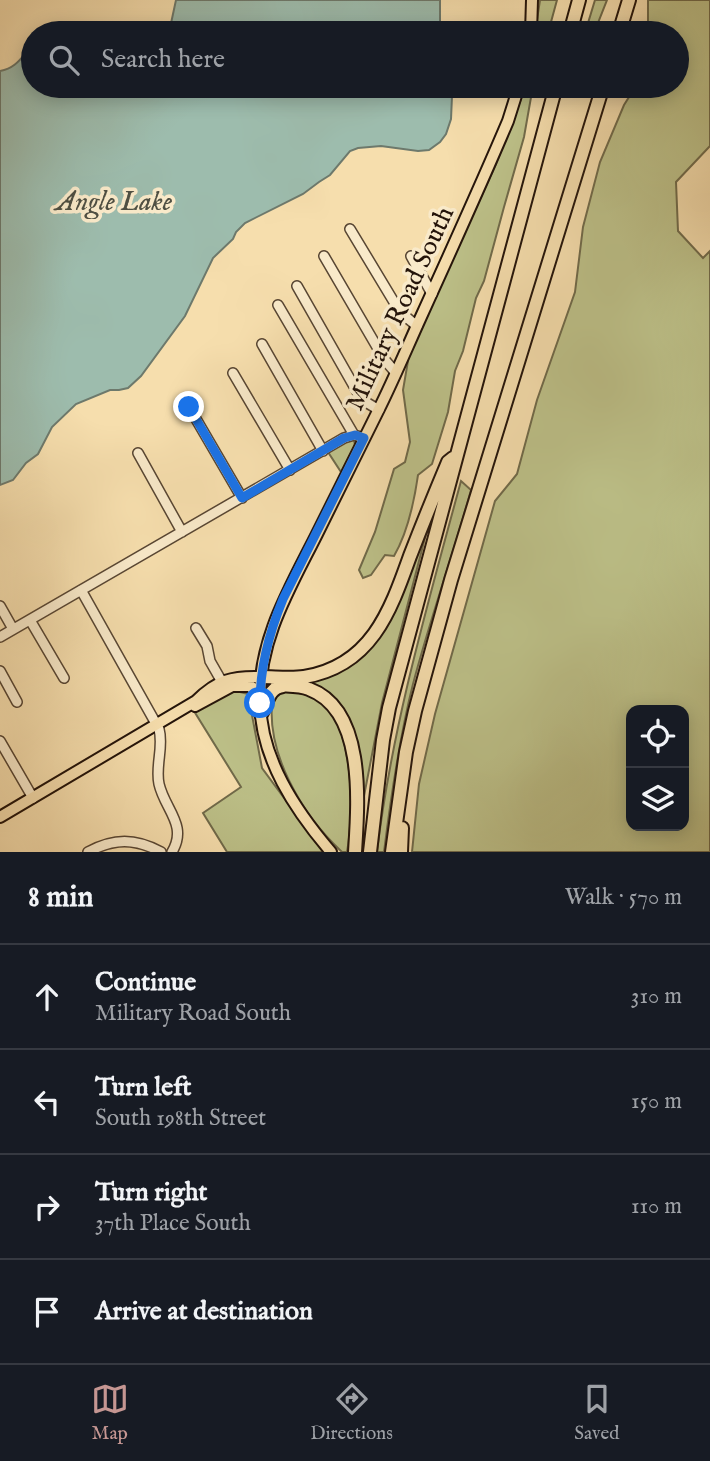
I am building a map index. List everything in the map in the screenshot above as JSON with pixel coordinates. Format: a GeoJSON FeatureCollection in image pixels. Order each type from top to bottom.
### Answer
{"type":"FeatureCollection","features":[{"type":"Feature","properties":{"kind":"highway"},"geometry":{"type":"LineString","coordinates":[[573,21],[579,0]]}},
{"type":"Feature","properties":{"kind":"highway"},"geometry":{"type":"LineString","coordinates":[[623,21],[629,0]]}},
{"type":"Feature","properties":{"kind":"highway"},"geometry":{"type":"LineString","coordinates":[[370,852],[389,708],[553,98]]}},
{"type":"Feature","properties":{"kind":"highway"},"geometry":{"type":"LineString","coordinates":[[392,852],[406,752],[415,711],[448,592],[599,98]]}},
{"type":"Feature","properties":{"kind":"highway"},"geometry":{"type":"LineString","coordinates":[[261,677],[292,678],[322,672],[348,660],[369,642],[392,604],[448,462],[457,457]]}},
{"type":"Feature","properties":{"kind":"highway"},"geometry":{"type":"LineString","coordinates":[[261,677],[274,684],[307,688],[320,694],[343,719],[355,768],[355,852]]}},
{"type":"Feature","properties":{"kind":"highway"},"geometry":{"type":"LineString","coordinates":[[260,708],[271,691],[283,686]]}},
{"type":"Feature","properties":{"kind":"highway"},"geometry":{"type":"LineString","coordinates":[[401,788],[401,852]]}},
{"type":"Feature","properties":{"kind":"main road"},"geometry":{"type":"LineString","coordinates":[[531,21],[532,0]]}},
{"type":"Feature","properties":{"kind":"main road","name":"Military Road South"},"geometry":{"type":"LineString","coordinates":[[331,852],[316,834],[275,769],[263,734],[261,677],[270,633],[283,599],[359,436],[379,410],[396,373],[508,121],[515,98]]}},
{"type":"Feature","properties":{"kind":"main road"},"geometry":{"type":"LineString","coordinates":[[0,817],[196,701],[222,682],[233,677],[261,677]]}},
{"type":"Feature","properties":{"kind":"main road"},"geometry":{"type":"LineString","coordinates":[[183,708],[189,709],[236,685],[251,686],[260,708]]}},
{"type":"Feature","properties":{"kind":"street"},"geometry":{"type":"LineString","coordinates":[[350,229],[400,312],[417,326]]}},
{"type":"Feature","properties":{"kind":"street"},"geometry":{"type":"LineString","coordinates":[[324,256],[384,359],[396,373]]}},
{"type":"Feature","properties":{"kind":"street"},"geometry":{"type":"LineString","coordinates":[[411,256],[432,294]]}},
{"type":"Feature","properties":{"kind":"street"},"geometry":{"type":"LineString","coordinates":[[298,286],[359,395],[379,410]]}},
{"type":"Feature","properties":{"kind":"street"},"geometry":{"type":"LineString","coordinates":[[0,637],[344,438],[359,436],[278,305]]}},
{"type":"Feature","properties":{"kind":"street"},"geometry":{"type":"LineString","coordinates":[[262,344],[323,452]]}},
{"type":"Feature","properties":{"kind":"street"},"geometry":{"type":"LineString","coordinates":[[233,373],[290,470]]}},
{"type":"Feature","properties":{"kind":"street"},"geometry":{"type":"LineString","coordinates":[[189,407],[242,498]]}},
{"type":"Feature","properties":{"kind":"street"},"geometry":{"type":"LineString","coordinates":[[138,453],[182,532]]}},
{"type":"Feature","properties":{"kind":"street"},"geometry":{"type":"LineString","coordinates":[[81,590],[161,735],[159,785],[176,821],[178,832],[172,852]]}},
{"type":"Feature","properties":{"kind":"street"},"geometry":{"type":"LineString","coordinates":[[0,606],[13,629]]}},
{"type":"Feature","properties":{"kind":"street"},"geometry":{"type":"LineString","coordinates":[[30,620],[64,678]]}},
{"type":"Feature","properties":{"kind":"street"},"geometry":{"type":"LineString","coordinates":[[196,628],[207,646],[210,661],[222,682]]}},
{"type":"Feature","properties":{"kind":"street"},"geometry":{"type":"LineString","coordinates":[[0,671],[17,702]]}},
{"type":"Feature","properties":{"kind":"street"},"geometry":{"type":"LineString","coordinates":[[0,741],[33,798]]}},
{"type":"Feature","properties":{"kind":"street"},"geometry":{"type":"LineString","coordinates":[[88,852],[116,841],[134,843],[161,852]]}},
{"type":"Feature","properties":{"kind":"green space"},"geometry":{"type":"Polygon","coordinates":[[[540,0],[557,0],[551,21],[537,21],[540,0]]]}},
{"type":"Feature","properties":{"kind":"green space"},"geometry":{"type":"Polygon","coordinates":[[[595,0],[607,0],[599,21],[589,21],[595,0]]]}},
{"type":"Feature","properties":{"kind":"green space"},"geometry":{"type":"Polygon","coordinates":[[[648,0],[710,0],[710,146],[676,182],[678,231],[703,258],[710,251],[710,852],[412,852],[419,784],[435,714],[495,501],[517,474],[537,400],[575,292],[583,227],[600,162],[628,98],[689,98],[689,21],[648,21],[648,0]]]}},
{"type":"Feature","properties":{"kind":"green space"},"geometry":{"type":"Polygon","coordinates":[[[531,98],[524,137],[484,281],[476,298],[463,351],[455,371],[448,412],[432,464],[418,475],[410,517],[394,556],[385,555],[371,575],[363,578],[359,570],[375,532],[394,469],[405,462],[410,442],[403,390],[409,355],[496,164],[521,99],[531,98]]]}},
{"type":"Feature","properties":{"kind":"green space"},"geometry":{"type":"Polygon","coordinates":[[[351,439],[355,445],[341,472],[328,452],[351,439]]]}},
{"type":"Feature","properties":{"kind":"green space"},"geometry":{"type":"Polygon","coordinates":[[[461,481],[471,490],[413,684],[396,768],[384,852],[377,852],[401,711],[461,481]]]}},
{"type":"Feature","properties":{"kind":"green space"},"geometry":{"type":"Polygon","coordinates":[[[431,515],[382,703],[358,827],[350,725],[339,703],[312,682],[336,674],[361,658],[384,631],[431,515]]]}},
{"type":"Feature","properties":{"kind":"green space"},"geometry":{"type":"Polygon","coordinates":[[[232,690],[248,694],[262,768],[324,852],[227,852],[203,813],[241,787],[194,711],[232,690]]]}},
{"type":"Feature","properties":{"kind":"green space"},"geometry":{"type":"Polygon","coordinates":[[[281,691],[302,693],[322,702],[333,715],[340,731],[346,751],[351,795],[347,852],[342,852],[313,820],[289,781],[280,760],[272,717],[273,696],[281,691]]]}},
{"type":"Feature","properties":{"kind":"water"},"geometry":{"type":"Polygon","coordinates":[[[176,0],[440,0],[440,21],[172,21],[176,0]]]}},
{"type":"Feature","properties":{"kind":"water","name":"Angle Lake"},"geometry":{"type":"Polygon","coordinates":[[[21,58],[21,98],[452,98],[451,119],[446,134],[429,150],[381,146],[350,151],[330,175],[303,194],[245,223],[213,258],[185,316],[141,376],[128,388],[110,390],[76,404],[52,427],[38,454],[26,463],[13,480],[0,485],[0,71],[15,64],[21,58]]]}},
{"type":"Feature","properties":{"kind":"route"},"geometry":{"type":"LineString","coordinates":[[189,407],[242,498],[344,438],[355,435],[364,438],[275,619],[261,677],[260,703]]}}]}
